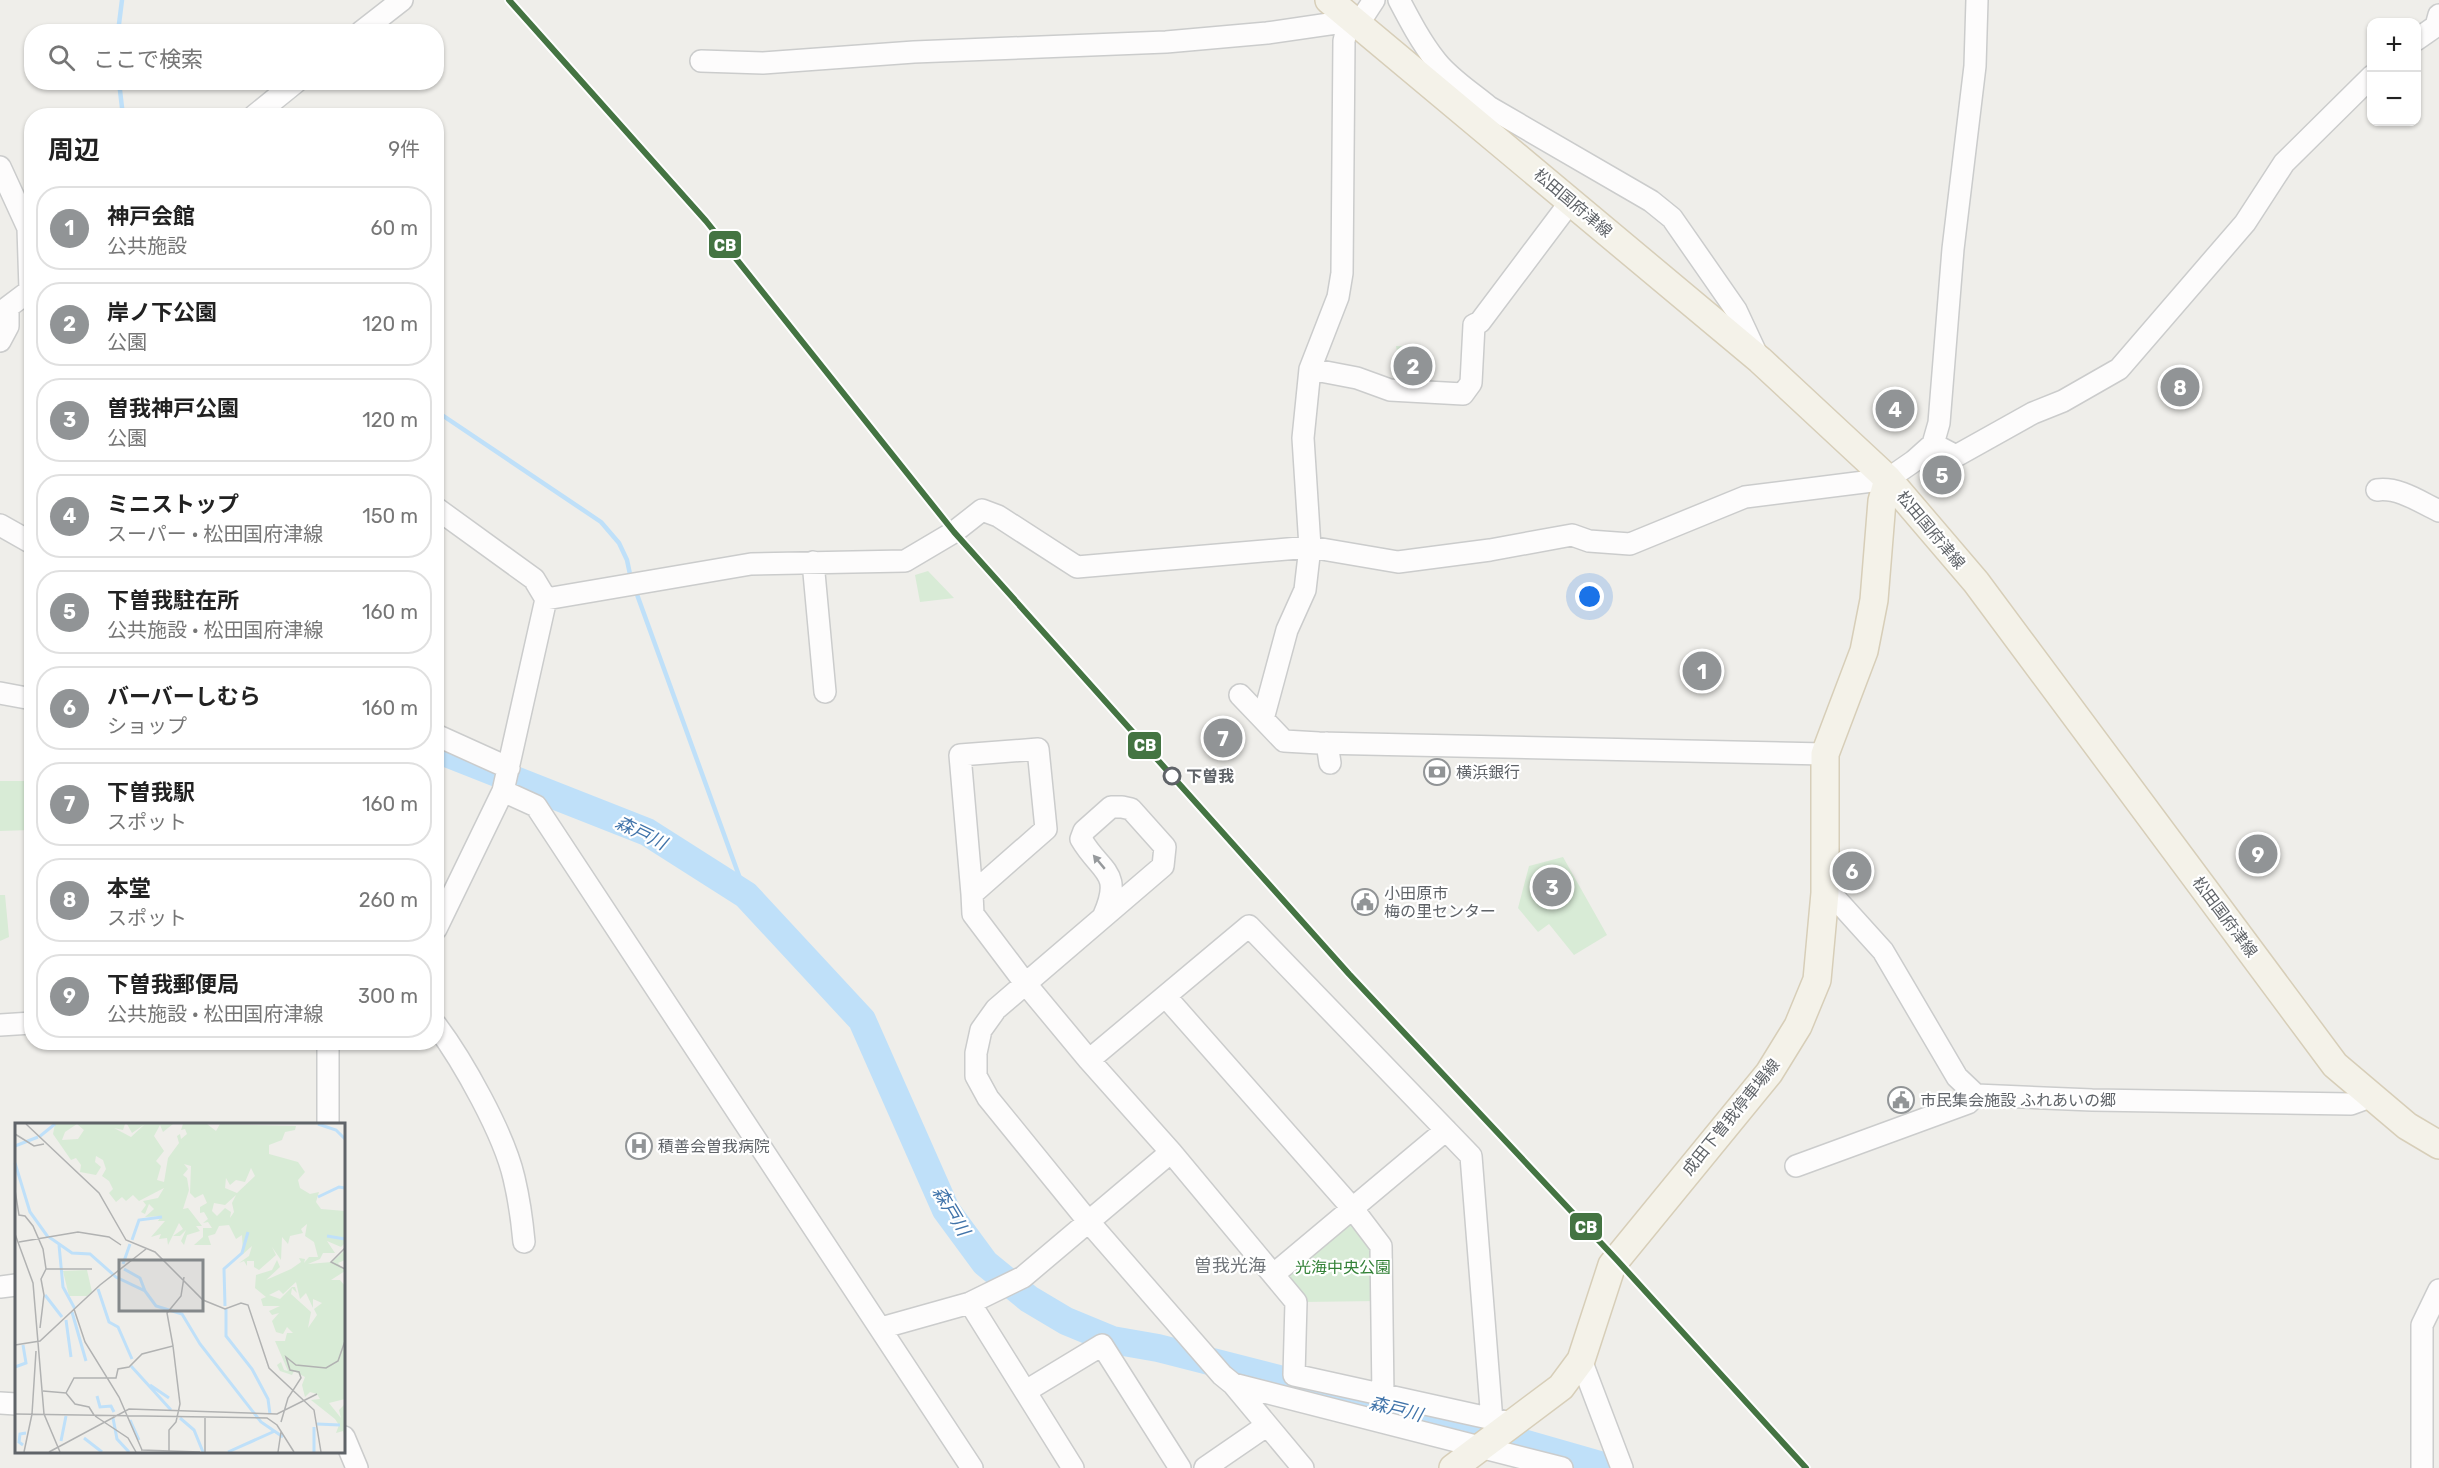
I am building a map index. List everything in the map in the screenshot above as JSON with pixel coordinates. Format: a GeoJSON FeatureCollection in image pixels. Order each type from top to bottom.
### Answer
{"type":"FeatureCollection","features":[{"type":"Feature","properties":{"kind":"main road","name":"松田国府津線"},"geometry":{"type":"LineString","coordinates":[[1329,0],[1760,360],[1888,479],[1976,582],[2335,1065],[2407,1126],[2439,1145]]}},
{"type":"Feature","properties":{"kind":"main road","name":"成田下曽我停車場線"},"geometry":{"type":"LineString","coordinates":[[1454,1468],[1479,1447],[1502,1422],[1561,1387],[1581,1360],[1612,1265],[1769,1073],[1798,1026],[1817,980],[1825,893],[1826,754],[1864,651],[1874,600],[1882,501],[1888,479]]}},
{"type":"Feature","properties":{"kind":"street"},"geometry":{"type":"LineString","coordinates":[[372,24],[402,0]]}},
{"type":"Feature","properties":{"kind":"street"},"geometry":{"type":"LineString","coordinates":[[1263,719],[1287,630],[1305,590],[1310,547],[1303,438],[1310,369],[1338,297],[1342,273],[1344,41],[1346,32],[1359,23],[1374,0]]}},
{"type":"Feature","properties":{"kind":"street"},"geometry":{"type":"LineString","coordinates":[[1399,0],[1435,60],[1475,95],[1499,112],[1651,201],[1672,218],[1736,310],[1760,360]]}},
{"type":"Feature","properties":{"kind":"street"},"geometry":{"type":"LineString","coordinates":[[546,599],[751,564],[813,562],[862,564],[905,561],[954,531],[982,510],[998,516],[1077,567],[1310,547],[1398,562],[1490,550],[1572,535],[1589,541],[1630,544],[1745,497],[1888,479],[1933,444],[1939,423],[1953,249],[1974,66],[1977,0]]}},
{"type":"Feature","properties":{"kind":"street"},"geometry":{"type":"LineString","coordinates":[[2421,36],[2436,26],[2439,15]]}},
{"type":"Feature","properties":{"kind":"street"},"geometry":{"type":"LineString","coordinates":[[701,61],[763,63],[914,52],[1166,42],[1267,33],[1336,23],[1359,23]]}},
{"type":"Feature","properties":{"kind":"street"},"geometry":{"type":"LineString","coordinates":[[1933,444],[1956,456],[2033,413],[2063,401],[2118,369],[2245,223],[2284,163],[2367,81]]}},
{"type":"Feature","properties":{"kind":"street"},"geometry":{"type":"LineString","coordinates":[[264,108],[286,90]]}},
{"type":"Feature","properties":{"kind":"street"},"geometry":{"type":"LineString","coordinates":[[0,167],[24,219]]}},
{"type":"Feature","properties":{"kind":"street"},"geometry":{"type":"LineString","coordinates":[[1310,369],[1357,378],[1390,390],[1463,394],[1472,384],[1474,325],[1479,322],[1571,201]]}},
{"type":"Feature","properties":{"kind":"street"},"geometry":{"type":"LineString","coordinates":[[0,341],[17,300],[24,254]]}},
{"type":"Feature","properties":{"kind":"street"},"geometry":{"type":"LineString","coordinates":[[2377,490],[2388,488],[2439,511]]}},
{"type":"Feature","properties":{"kind":"street"},"geometry":{"type":"LineString","coordinates":[[444,514],[534,579],[546,599],[503,791],[444,913]]}},
{"type":"Feature","properties":{"kind":"street"},"geometry":{"type":"LineString","coordinates":[[0,525],[24,538]]}},
{"type":"Feature","properties":{"kind":"street"},"geometry":{"type":"LineString","coordinates":[[813,562],[825,692]]}},
{"type":"Feature","properties":{"kind":"street"},"geometry":{"type":"LineString","coordinates":[[0,693],[24,698]]}},
{"type":"Feature","properties":{"kind":"street"},"geometry":{"type":"LineString","coordinates":[[1240,695],[1284,741],[1329,753],[1826,754]]}},
{"type":"Feature","properties":{"kind":"street"},"geometry":{"type":"LineString","coordinates":[[444,739],[509,768]]}},
{"type":"Feature","properties":{"kind":"street"},"geometry":{"type":"LineString","coordinates":[[972,894],[1046,829],[1038,749],[960,755],[973,915],[1025,983],[1089,1060],[1171,1152],[1296,1302],[1294,1375],[1502,1422],[1471,1156],[1249,926],[1089,1060]]}},
{"type":"Feature","properties":{"kind":"street"},"geometry":{"type":"LineString","coordinates":[[503,791],[536,806],[972,1468]]}},
{"type":"Feature","properties":{"kind":"street"},"geometry":{"type":"LineString","coordinates":[[1104,915],[1111,898],[1110,874],[1082,839],[1084,831],[1111,807],[1122,807],[1131,809],[1165,847],[1163,866],[996,1009],[981,1030],[976,1053],[976,1076],[988,1098],[1088,1221],[1228,1379],[1303,1468]]}},
{"type":"Feature","properties":{"kind":"street"},"geometry":{"type":"LineString","coordinates":[[1825,893],[1836,899],[1883,951],[1957,1077],[1976,1095],[2092,1100],[2351,1104],[2370,1096]]}},
{"type":"Feature","properties":{"kind":"street"},"geometry":{"type":"LineString","coordinates":[[1166,997],[1353,1209],[1381,1246],[1383,1396]]}},
{"type":"Feature","properties":{"kind":"street"},"geometry":{"type":"LineString","coordinates":[[0,1025],[24,1024]]}},
{"type":"Feature","properties":{"kind":"street"},"geometry":{"type":"LineString","coordinates":[[444,1038],[478,1094],[502,1143],[514,1176],[524,1242]]}},
{"type":"Feature","properties":{"kind":"street"},"geometry":{"type":"LineString","coordinates":[[328,1050],[328,1123]]}},
{"type":"Feature","properties":{"kind":"street"},"geometry":{"type":"LineString","coordinates":[[1796,1166],[1968,1103],[1976,1095]]}},
{"type":"Feature","properties":{"kind":"street"},"geometry":{"type":"LineString","coordinates":[[1274,1274],[1446,1130]]}},
{"type":"Feature","properties":{"kind":"street"},"geometry":{"type":"LineString","coordinates":[[881,1328],[970,1303],[1010,1284],[1171,1152]]}},
{"type":"Feature","properties":{"kind":"street"},"geometry":{"type":"LineString","coordinates":[[0,1287],[15,1286]]}},
{"type":"Feature","properties":{"kind":"street"},"geometry":{"type":"LineString","coordinates":[[2422,1468],[2422,1325],[2439,1290]]}},
{"type":"Feature","properties":{"kind":"street"},"geometry":{"type":"LineString","coordinates":[[970,1303],[1073,1468]]}},
{"type":"Feature","properties":{"kind":"street"},"geometry":{"type":"LineString","coordinates":[[1026,1391],[1102,1345],[1180,1468]]}},
{"type":"Feature","properties":{"kind":"street"},"geometry":{"type":"LineString","coordinates":[[1581,1360],[1620,1463]]}},
{"type":"Feature","properties":{"kind":"street"},"geometry":{"type":"LineString","coordinates":[[1228,1379],[1562,1468]]}},
{"type":"Feature","properties":{"kind":"street"},"geometry":{"type":"LineString","coordinates":[[0,1403],[15,1404]]}},
{"type":"Feature","properties":{"kind":"street"},"geometry":{"type":"LineString","coordinates":[[1205,1468],[1266,1426]]}},
{"type":"Feature","properties":{"kind":"street"},"geometry":{"type":"LineString","coordinates":[[345,1439],[357,1468]]}},
{"type":"Feature","properties":{"kind":"green space"},"geometry":{"type":"Polygon","coordinates":[[[1396,346],[1426,347],[1425,387],[1403,386],[1396,346]]]}},
{"type":"Feature","properties":{"kind":"green space"},"geometry":{"type":"Polygon","coordinates":[[[928,571],[954,598],[920,602],[915,575],[928,571]]]}},
{"type":"Feature","properties":{"kind":"green space"},"geometry":{"type":"Polygon","coordinates":[[[0,781],[24,781],[24,830],[0,831],[0,781]]]}},
{"type":"Feature","properties":{"kind":"green space"},"geometry":{"type":"Polygon","coordinates":[[[1563,857],[1607,935],[1574,955],[1549,924],[1538,932],[1518,908],[1529,866],[1563,857]]]}},
{"type":"Feature","properties":{"kind":"green space"},"geometry":{"type":"Polygon","coordinates":[[[0,895],[5,895],[9,937],[0,941],[0,895]]]}},
{"type":"Feature","properties":{"kind":"green space","name":"光海中央公園"},"geometry":{"type":"Polygon","coordinates":[[[1352,1214],[1378,1246],[1378,1301],[1302,1302],[1278,1275],[1352,1214]]]}},
{"type":"Feature","properties":{"kind":"waterway"},"geometry":{"type":"LineString","coordinates":[[119,24],[122,0]]}},
{"type":"Feature","properties":{"kind":"waterway"},"geometry":{"type":"LineString","coordinates":[[120,90],[122,108]]}},
{"type":"Feature","properties":{"kind":"waterway"},"geometry":{"type":"LineString","coordinates":[[444,416],[601,522],[619,543],[627,560],[631,579]]}},
{"type":"Feature","properties":{"kind":"waterway"},"geometry":{"type":"LineString","coordinates":[[635,589],[746,895]]}},
{"type":"Feature","properties":{"kind":"waterway","name":"森戸川"},"geometry":{"type":"LineString","coordinates":[[444,752],[647,832],[746,895],[862,1020],[946,1210],[985,1263],[1029,1299],[1066,1321],[1112,1340],[1158,1348],[1471,1428],[1610,1468]]}},
{"type":"Feature","properties":{"kind":"transit line","name":"CB"},"geometry":{"type":"LineString","coordinates":[[509,0],[706,221],[954,532],[1349,974],[1616,1259],[1806,1468]]}},
{"type":"Feature","properties":{"kind":"place","name":"岸ノ下公園"},"geometry":{"type":"Point","coordinates":[1413,366]}},
{"type":"Feature","properties":{"kind":"place","name":"本堂"},"geometry":{"type":"Point","coordinates":[2180,387]}},
{"type":"Feature","properties":{"kind":"place","name":"ミニストップ"},"geometry":{"type":"Point","coordinates":[1895,409]}},
{"type":"Feature","properties":{"kind":"place","name":"下曽我駐在所"},"geometry":{"type":"Point","coordinates":[1942,475]}},
{"type":"Feature","properties":{"kind":"place","name":"神戸会館"},"geometry":{"type":"Point","coordinates":[1702,671]}},
{"type":"Feature","properties":{"kind":"place","name":"下曽我駅"},"geometry":{"type":"Point","coordinates":[1223,738]}},
{"type":"Feature","properties":{"kind":"place","name":"横浜銀行"},"geometry":{"type":"Point","coordinates":[1437,772]}},
{"type":"Feature","properties":{"kind":"place","name":"下曽我"},"geometry":{"type":"Point","coordinates":[1172,776]}},
{"type":"Feature","properties":{"kind":"place","name":"下曽我郵便局"},"geometry":{"type":"Point","coordinates":[2258,854]}},
{"type":"Feature","properties":{"kind":"place","name":"バーバーしむら"},"geometry":{"type":"Point","coordinates":[1852,871]}},
{"type":"Feature","properties":{"kind":"place","name":"曽我神戸公園"},"geometry":{"type":"Point","coordinates":[1552,887]}},
{"type":"Feature","properties":{"kind":"place","name":"小田原市 梅の里センター"},"geometry":{"type":"Point","coordinates":[1365,902]}},
{"type":"Feature","properties":{"kind":"place","name":"市民集会施設 ふれあいの郷"},"geometry":{"type":"Point","coordinates":[1901,1100]}},
{"type":"Feature","properties":{"kind":"place","name":"積善会曽我病院"},"geometry":{"type":"Point","coordinates":[639,1146]}},
{"type":"Feature","properties":{"kind":"district","name":"曽我光海"},"geometry":{"type":"Point","coordinates":[1230,1266]}}]}
